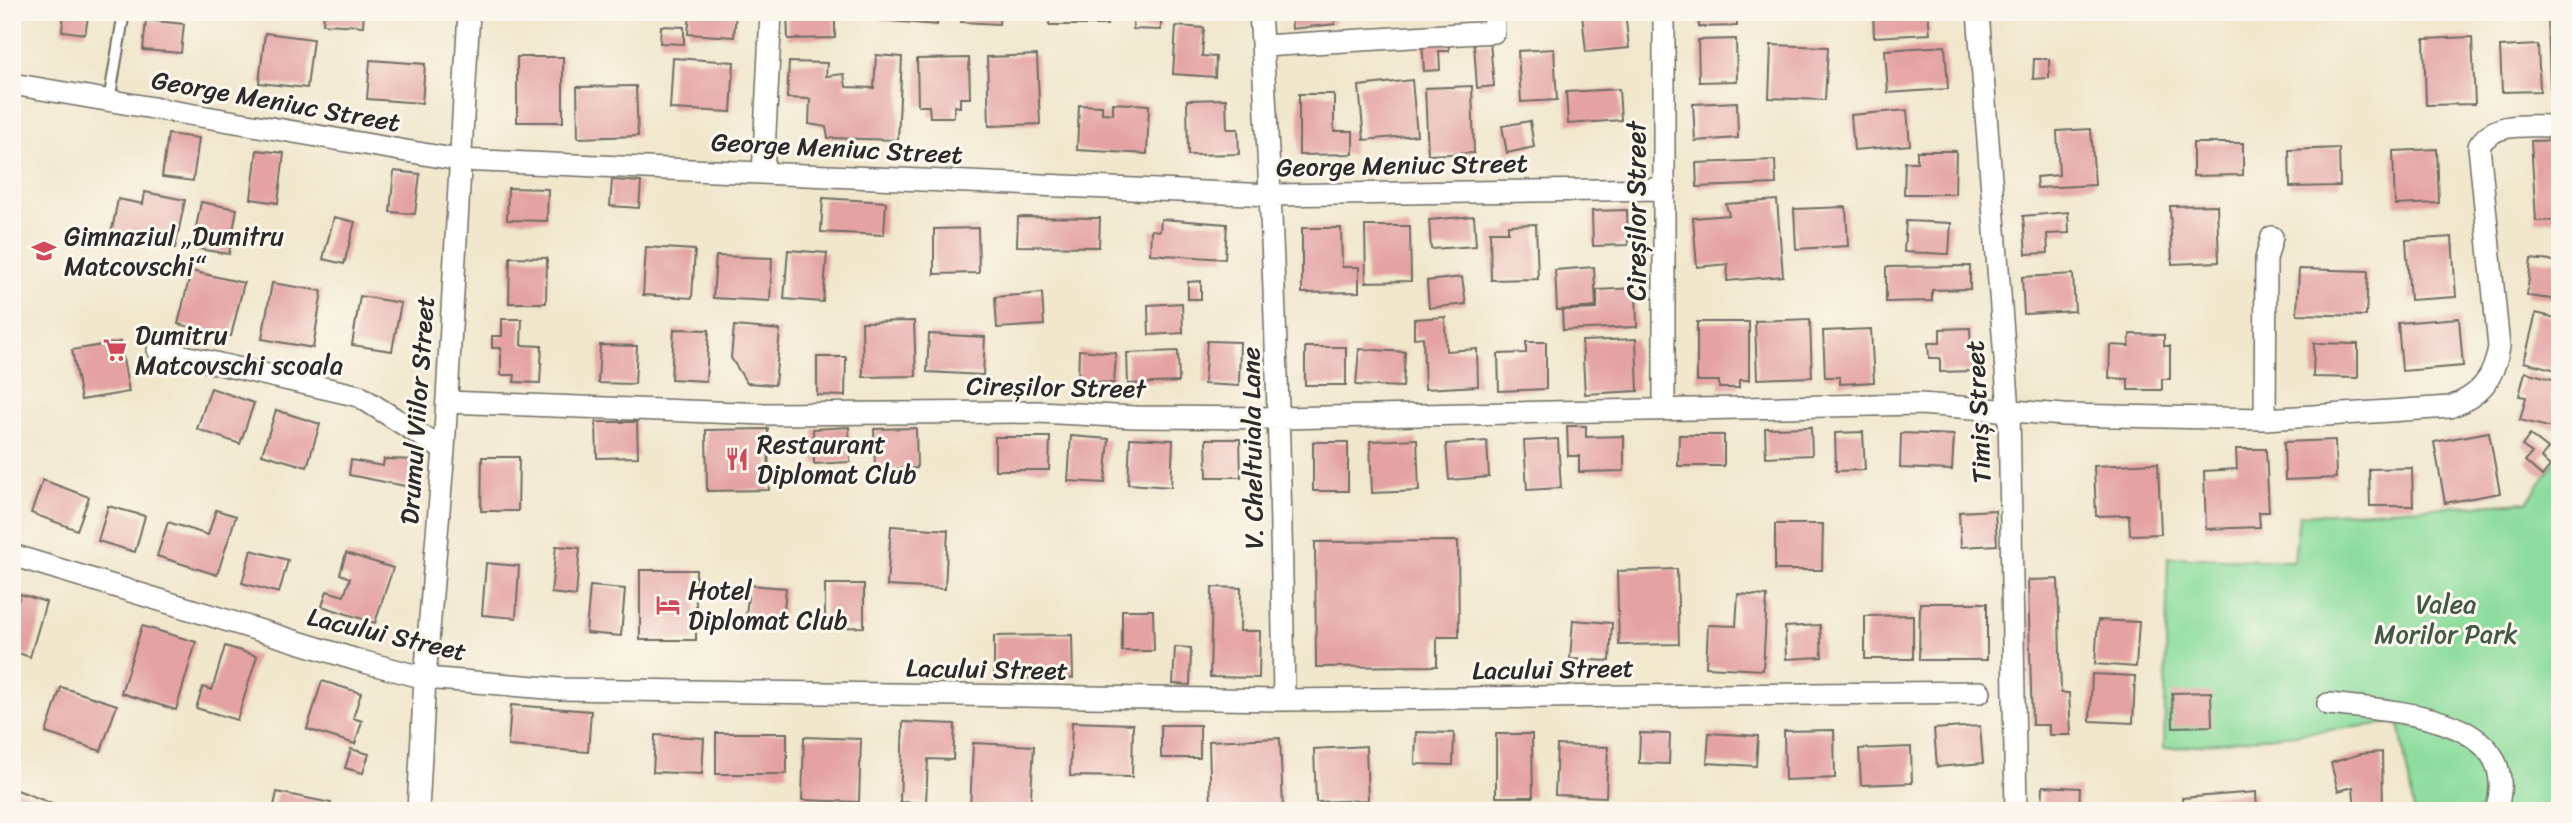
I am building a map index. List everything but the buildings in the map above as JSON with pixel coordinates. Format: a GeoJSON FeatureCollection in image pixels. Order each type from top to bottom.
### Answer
{"type":"FeatureCollection","features":[{"type":"Feature","properties":{"kind":"street","name":"Drumul Viilor Street"},"geometry":{"type":"LineString","coordinates":[[418,811],[425,678],[444,450],[469,12]]}},
{"type":"Feature","properties":{"kind":"street"},"geometry":{"type":"LineString","coordinates":[[763,173],[771,12]]}},
{"type":"Feature","properties":{"kind":"street","name":"V. Cheltuiala Lane"},"geometry":{"type":"LineString","coordinates":[[1261,12],[1272,195],[1280,418],[1284,700]]}},
{"type":"Feature","properties":{"kind":"street","name":"Cireșilor Street"},"geometry":{"type":"LineString","coordinates":[[1664,12],[1664,410]]}},
{"type":"Feature","properties":{"kind":"street","name":"Timiș Street"},"geometry":{"type":"LineString","coordinates":[[1978,12],[2009,410],[2015,811]]}},
{"type":"Feature","properties":{"kind":"street"},"geometry":{"type":"LineString","coordinates":[[1263,47],[1494,32],[1494,15]]}},
{"type":"Feature","properties":{"kind":"street","name":"George Meniuc Street"},"geometry":{"type":"LineString","coordinates":[[12,84],[459,160],[1272,195],[1665,188]]}},
{"type":"Feature","properties":{"kind":"street","name":"Cireșilor Street"},"geometry":{"type":"LineString","coordinates":[[447,402],[766,414],[1038,412],[1135,417],[1280,418],[1920,404],[2064,415],[2265,419],[2450,407],[2469,400],[2481,391],[2491,378],[2499,347],[2479,146],[2486,135],[2499,128],[2560,126]]}},
{"type":"Feature","properties":{"kind":"street"},"geometry":{"type":"LineString","coordinates":[[2265,419],[2266,259],[2272,237]]}},
{"type":"Feature","properties":{"kind":"street"},"geometry":{"type":"LineString","coordinates":[[158,349],[359,396],[444,450]]}},
{"type":"Feature","properties":{"kind":"street","name":"Lacului Street"},"geometry":{"type":"LineString","coordinates":[[12,555],[357,660],[425,678],[560,689],[1284,700],[1980,692]]}},
{"type":"Feature","properties":{"kind":"street"},"geometry":{"type":"LineString","coordinates":[[2329,704],[2424,715],[2473,737],[2486,749],[2500,776],[2496,811]]}},
{"type":"Feature","properties":{"kind":"lane"},"geometry":{"type":"LineString","coordinates":[[109,101],[124,12]]}},
{"type":"Feature","properties":{"kind":"green space","name":"Valea Morilor Park"},"geometry":{"type":"Polygon","coordinates":[[[2560,454],[2560,811],[2414,811],[2399,722],[2164,749],[2168,557],[2294,561],[2299,515],[2527,502],[2560,454]]]}},
{"type":"Feature","properties":{"kind":"place","name":"Gimnaziul „Dumitru Matcovschi“"},"geometry":{"type":"Point","coordinates":[44,251]}},
{"type":"Feature","properties":{"kind":"place","name":"Dumitru Matcovschi scoala"},"geometry":{"type":"Point","coordinates":[115,350]}},
{"type":"Feature","properties":{"kind":"place","name":"Restaurant Diplomat Club"},"geometry":{"type":"Point","coordinates":[737,459]}},
{"type":"Feature","properties":{"kind":"place","name":"Hotel Diplomat Club"},"geometry":{"type":"Point","coordinates":[668,605]}}]}
